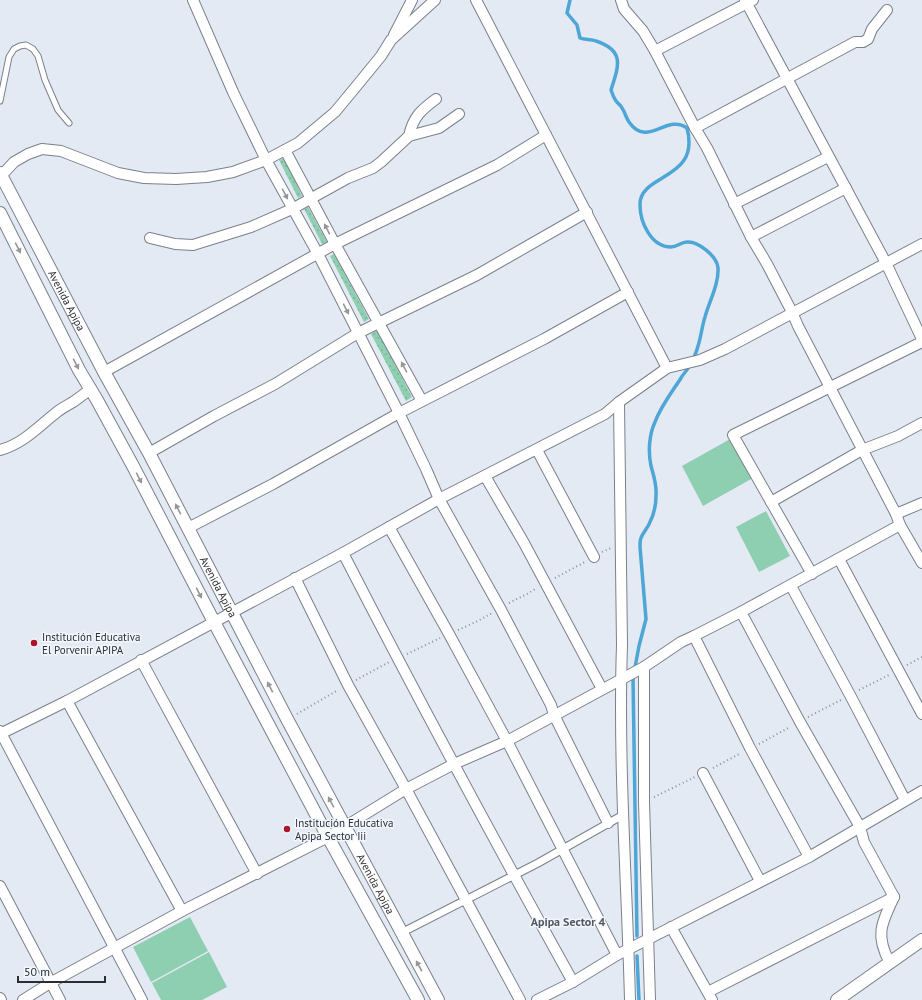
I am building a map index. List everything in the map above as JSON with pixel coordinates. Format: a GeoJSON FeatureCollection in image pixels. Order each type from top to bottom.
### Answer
{"type":"FeatureCollection","features":[{"type":"Feature","properties":{"kind":"street"},"geometry":{"type":"LineString","coordinates":[[193,0],[233,92],[266,160],[318,254],[399,413],[426,469],[438,499],[500,608],[551,705],[554,715],[608,823]]}},
{"type":"Feature","properties":{"kind":"street"},"geometry":{"type":"LineString","coordinates":[[1,174],[14,162],[28,154],[42,149],[61,151],[118,173],[144,178],[176,179],[207,177],[233,172],[266,160],[298,143],[334,112],[359,83],[391,40],[412,0]]}},
{"type":"Feature","properties":{"kind":"street"},"geometry":{"type":"LineString","coordinates":[[391,40],[435,0]]}},
{"type":"Feature","properties":{"kind":"street"},"geometry":{"type":"LineString","coordinates":[[476,0],[587,212],[666,368]]}},
{"type":"Feature","properties":{"kind":"street"},"geometry":{"type":"LineString","coordinates":[[621,0],[624,9],[643,31],[655,51],[707,148],[751,238],[767,264],[792,312],[896,514],[900,525],[922,562]]}},
{"type":"Feature","properties":{"kind":"street"},"geometry":{"type":"LineString","coordinates":[[655,51],[748,1],[787,80],[886,262],[922,341],[774,416],[733,435],[812,574]]}},
{"type":"Feature","properties":{"kind":"street"},"geometry":{"type":"LineString","coordinates":[[695,128],[787,80],[855,42],[863,42],[868,39],[872,29],[887,10]]}},
{"type":"Feature","properties":{"kind":"street"},"geometry":{"type":"LineString","coordinates":[[409,136],[411,125],[415,118],[422,110],[436,99]]}},
{"type":"Feature","properties":{"kind":"street"},"geometry":{"type":"LineString","coordinates":[[150,238],[175,244],[194,245],[251,227],[292,209],[348,178],[373,168],[409,136],[439,128],[458,114]]}},
{"type":"Feature","properties":{"kind":"street"},"geometry":{"type":"LineString","coordinates":[[104,372],[335,244],[490,168],[546,135]]}},
{"type":"Feature","properties":{"kind":"street"},"geometry":{"type":"LineString","coordinates":[[286,150],[335,244],[380,322],[422,401]]}},
{"type":"Feature","properties":{"kind":"street"},"geometry":{"type":"LineString","coordinates":[[734,204],[828,157]]}},
{"type":"Feature","properties":{"kind":"street","name":"Avenida Apipa"},"geometry":{"type":"LineString","coordinates":[[1,174],[41,253],[149,453],[344,826],[438,1000]]}},
{"type":"Feature","properties":{"kind":"street"},"geometry":{"type":"LineString","coordinates":[[751,238],[846,188]]}},
{"type":"Feature","properties":{"kind":"street"},"geometry":{"type":"LineString","coordinates":[[149,453],[275,384],[358,333],[477,275],[587,212]]}},
{"type":"Feature","properties":{"kind":"street","name":"Avenida Apipa"},"geometry":{"type":"LineString","coordinates":[[0,214],[79,370],[133,466],[328,837],[418,1000]]}},
{"type":"Feature","properties":{"kind":"street"},"geometry":{"type":"LineString","coordinates":[[142,1000],[0,733],[67,701],[343,553],[438,499],[537,450],[605,414],[666,368],[700,360],[725,349],[922,244]]}},
{"type":"Feature","properties":{"kind":"street"},"geometry":{"type":"LineString","coordinates":[[188,528],[273,484],[399,413],[544,340],[628,292]]}},
{"type":"Feature","properties":{"kind":"street"},"geometry":{"type":"LineString","coordinates":[[0,450],[10,447],[21,440],[45,423],[57,411],[75,401],[91,389]]}},
{"type":"Feature","properties":{"kind":"street"},"geometry":{"type":"LineString","coordinates":[[619,402],[619,543],[622,645],[620,678],[623,815],[630,1000]]}},
{"type":"Feature","properties":{"kind":"street"},"geometry":{"type":"LineString","coordinates":[[771,502],[862,450],[898,436],[922,423]]}},
{"type":"Feature","properties":{"kind":"street"},"geometry":{"type":"LineString","coordinates":[[537,450],[594,557]]}},
{"type":"Feature","properties":{"kind":"street"},"geometry":{"type":"LineString","coordinates":[[485,476],[524,543],[602,690]]}},
{"type":"Feature","properties":{"kind":"street"},"geometry":{"type":"LineString","coordinates":[[896,514],[922,503]]}},
{"type":"Feature","properties":{"kind":"street"},"geometry":{"type":"LineString","coordinates":[[23,1000],[50,983],[182,911],[328,837],[406,789],[454,764],[507,741],[602,690],[620,678],[644,667],[680,642],[791,586],[900,525]]}},
{"type":"Feature","properties":{"kind":"street"},"geometry":{"type":"LineString","coordinates":[[388,527],[449,634],[507,741],[617,955]]}},
{"type":"Feature","properties":{"kind":"street"},"geometry":{"type":"LineString","coordinates":[[343,553],[513,875],[573,982]]}},
{"type":"Feature","properties":{"kind":"street"},"geometry":{"type":"LineString","coordinates":[[839,560],[922,714]]}},
{"type":"Feature","properties":{"kind":"street"},"geometry":{"type":"LineString","coordinates":[[295,578],[348,685],[406,789],[464,900],[520,1000]]}},
{"type":"Feature","properties":{"kind":"street"},"geometry":{"type":"LineString","coordinates":[[791,586],[850,695],[904,800]]}},
{"type":"Feature","properties":{"kind":"street"},"geometry":{"type":"LineString","coordinates":[[741,612],[800,722],[860,827],[864,842],[894,897]]}},
{"type":"Feature","properties":{"kind":"street"},"geometry":{"type":"LineString","coordinates":[[694,636],[750,748],[809,857]]}},
{"type":"Feature","properties":{"kind":"street"},"geometry":{"type":"LineString","coordinates":[[141,660],[257,874]]}},
{"type":"Feature","properties":{"kind":"street"},"geometry":{"type":"LineString","coordinates":[[644,667],[644,802],[650,1000]]}},
{"type":"Feature","properties":{"kind":"street"},"geometry":{"type":"LineString","coordinates":[[67,701],[182,911]]}},
{"type":"Feature","properties":{"kind":"street"},"geometry":{"type":"LineString","coordinates":[[703,773],[760,881]]}},
{"type":"Feature","properties":{"kind":"street"},"geometry":{"type":"LineString","coordinates":[[537,1000],[573,982],[617,955],[809,857],[904,800],[922,791]]}},
{"type":"Feature","properties":{"kind":"street"},"geometry":{"type":"LineString","coordinates":[[401,933],[538,863],[562,848],[623,815]]}},
{"type":"Feature","properties":{"kind":"street"},"geometry":{"type":"LineString","coordinates":[[0,886],[60,1000]]}},
{"type":"Feature","properties":{"kind":"street"},"geometry":{"type":"LineString","coordinates":[[890,963],[882,947],[881,937],[882,924],[894,897]]}},
{"type":"Feature","properties":{"kind":"street"},"geometry":{"type":"LineString","coordinates":[[671,927],[710,996],[894,897]]}},
{"type":"Feature","properties":{"kind":"street"},"geometry":{"type":"LineString","coordinates":[[841,999],[922,940]]}},
{"type":"Feature","properties":{"kind":"lane"},"geometry":{"type":"LineString","coordinates":[[0,101],[9,57],[14,49],[26,45],[33,49],[38,56],[45,80],[58,110],[69,123]]}},
{"type":"Feature","properties":{"kind":"path"},"geometry":{"type":"LineString","coordinates":[[644,802],[703,773],[922,657]]}},
{"type":"Feature","properties":{"kind":"green space"},"geometry":{"type":"Polygon","coordinates":[[[284,158],[302,196],[298,198],[279,160],[284,158]]]}},
{"type":"Feature","properties":{"kind":"green space"},"geometry":{"type":"Polygon","coordinates":[[[308,207],[327,242],[322,244],[304,209],[308,207]]]}},
{"type":"Feature","properties":{"kind":"green space"},"geometry":{"type":"Polygon","coordinates":[[[334,254],[369,319],[364,322],[330,256],[334,254]]]}},
{"type":"Feature","properties":{"kind":"green space"},"geometry":{"type":"Polygon","coordinates":[[[377,330],[412,397],[406,401],[371,334],[377,330]]]}},
{"type":"Feature","properties":{"kind":"green space"},"geometry":{"type":"Polygon","coordinates":[[[732,438],[753,478],[703,506],[682,466],[732,438]]]}},
{"type":"Feature","properties":{"kind":"green space"},"geometry":{"type":"Polygon","coordinates":[[[766,511],[790,556],[759,572],[736,527],[766,511]]]}},
{"type":"Feature","properties":{"kind":"green space"},"geometry":{"type":"Polygon","coordinates":[[[190,917],[208,951],[151,982],[133,947],[190,917]]]}},
{"type":"Feature","properties":{"kind":"green space"},"geometry":{"type":"Polygon","coordinates":[[[209,952],[227,987],[202,1000],[161,1000],[152,983],[209,952]]]}},
{"type":"Feature","properties":{"kind":"waterway"},"geometry":{"type":"LineString","coordinates":[[570,0],[567,13],[577,25],[580,38],[594,40],[606,45],[616,55],[617,67],[611,90],[615,100],[622,107],[629,122],[636,129],[643,132],[650,132],[672,125],[679,125],[687,128],[689,145],[685,158],[678,167],[649,187],[642,195],[640,205],[642,219],[648,232],[652,238],[664,246],[673,247],[687,242],[696,244],[711,254],[717,263],[718,268],[717,280],[704,320],[695,355],[660,410],[650,438],[651,466],[656,485],[656,499],[653,516],[640,541],[646,619],[633,678],[637,936]]}},
{"type":"Feature","properties":{"kind":"waterway"},"geometry":{"type":"LineString","coordinates":[[637,956],[639,1000]]}},
{"type":"Feature","properties":{"kind":"place","name":"Institución Educativa El Porvenir APIPA"},"geometry":{"type":"Point","coordinates":[34,643]}},
{"type":"Feature","properties":{"kind":"place","name":"Institución Educativa Apipa Sector Iii"},"geometry":{"type":"Point","coordinates":[287,829]}},
{"type":"Feature","properties":{"kind":"district","name":"Apipa Sector 4"},"geometry":{"type":"Point","coordinates":[568,922]}}]}
